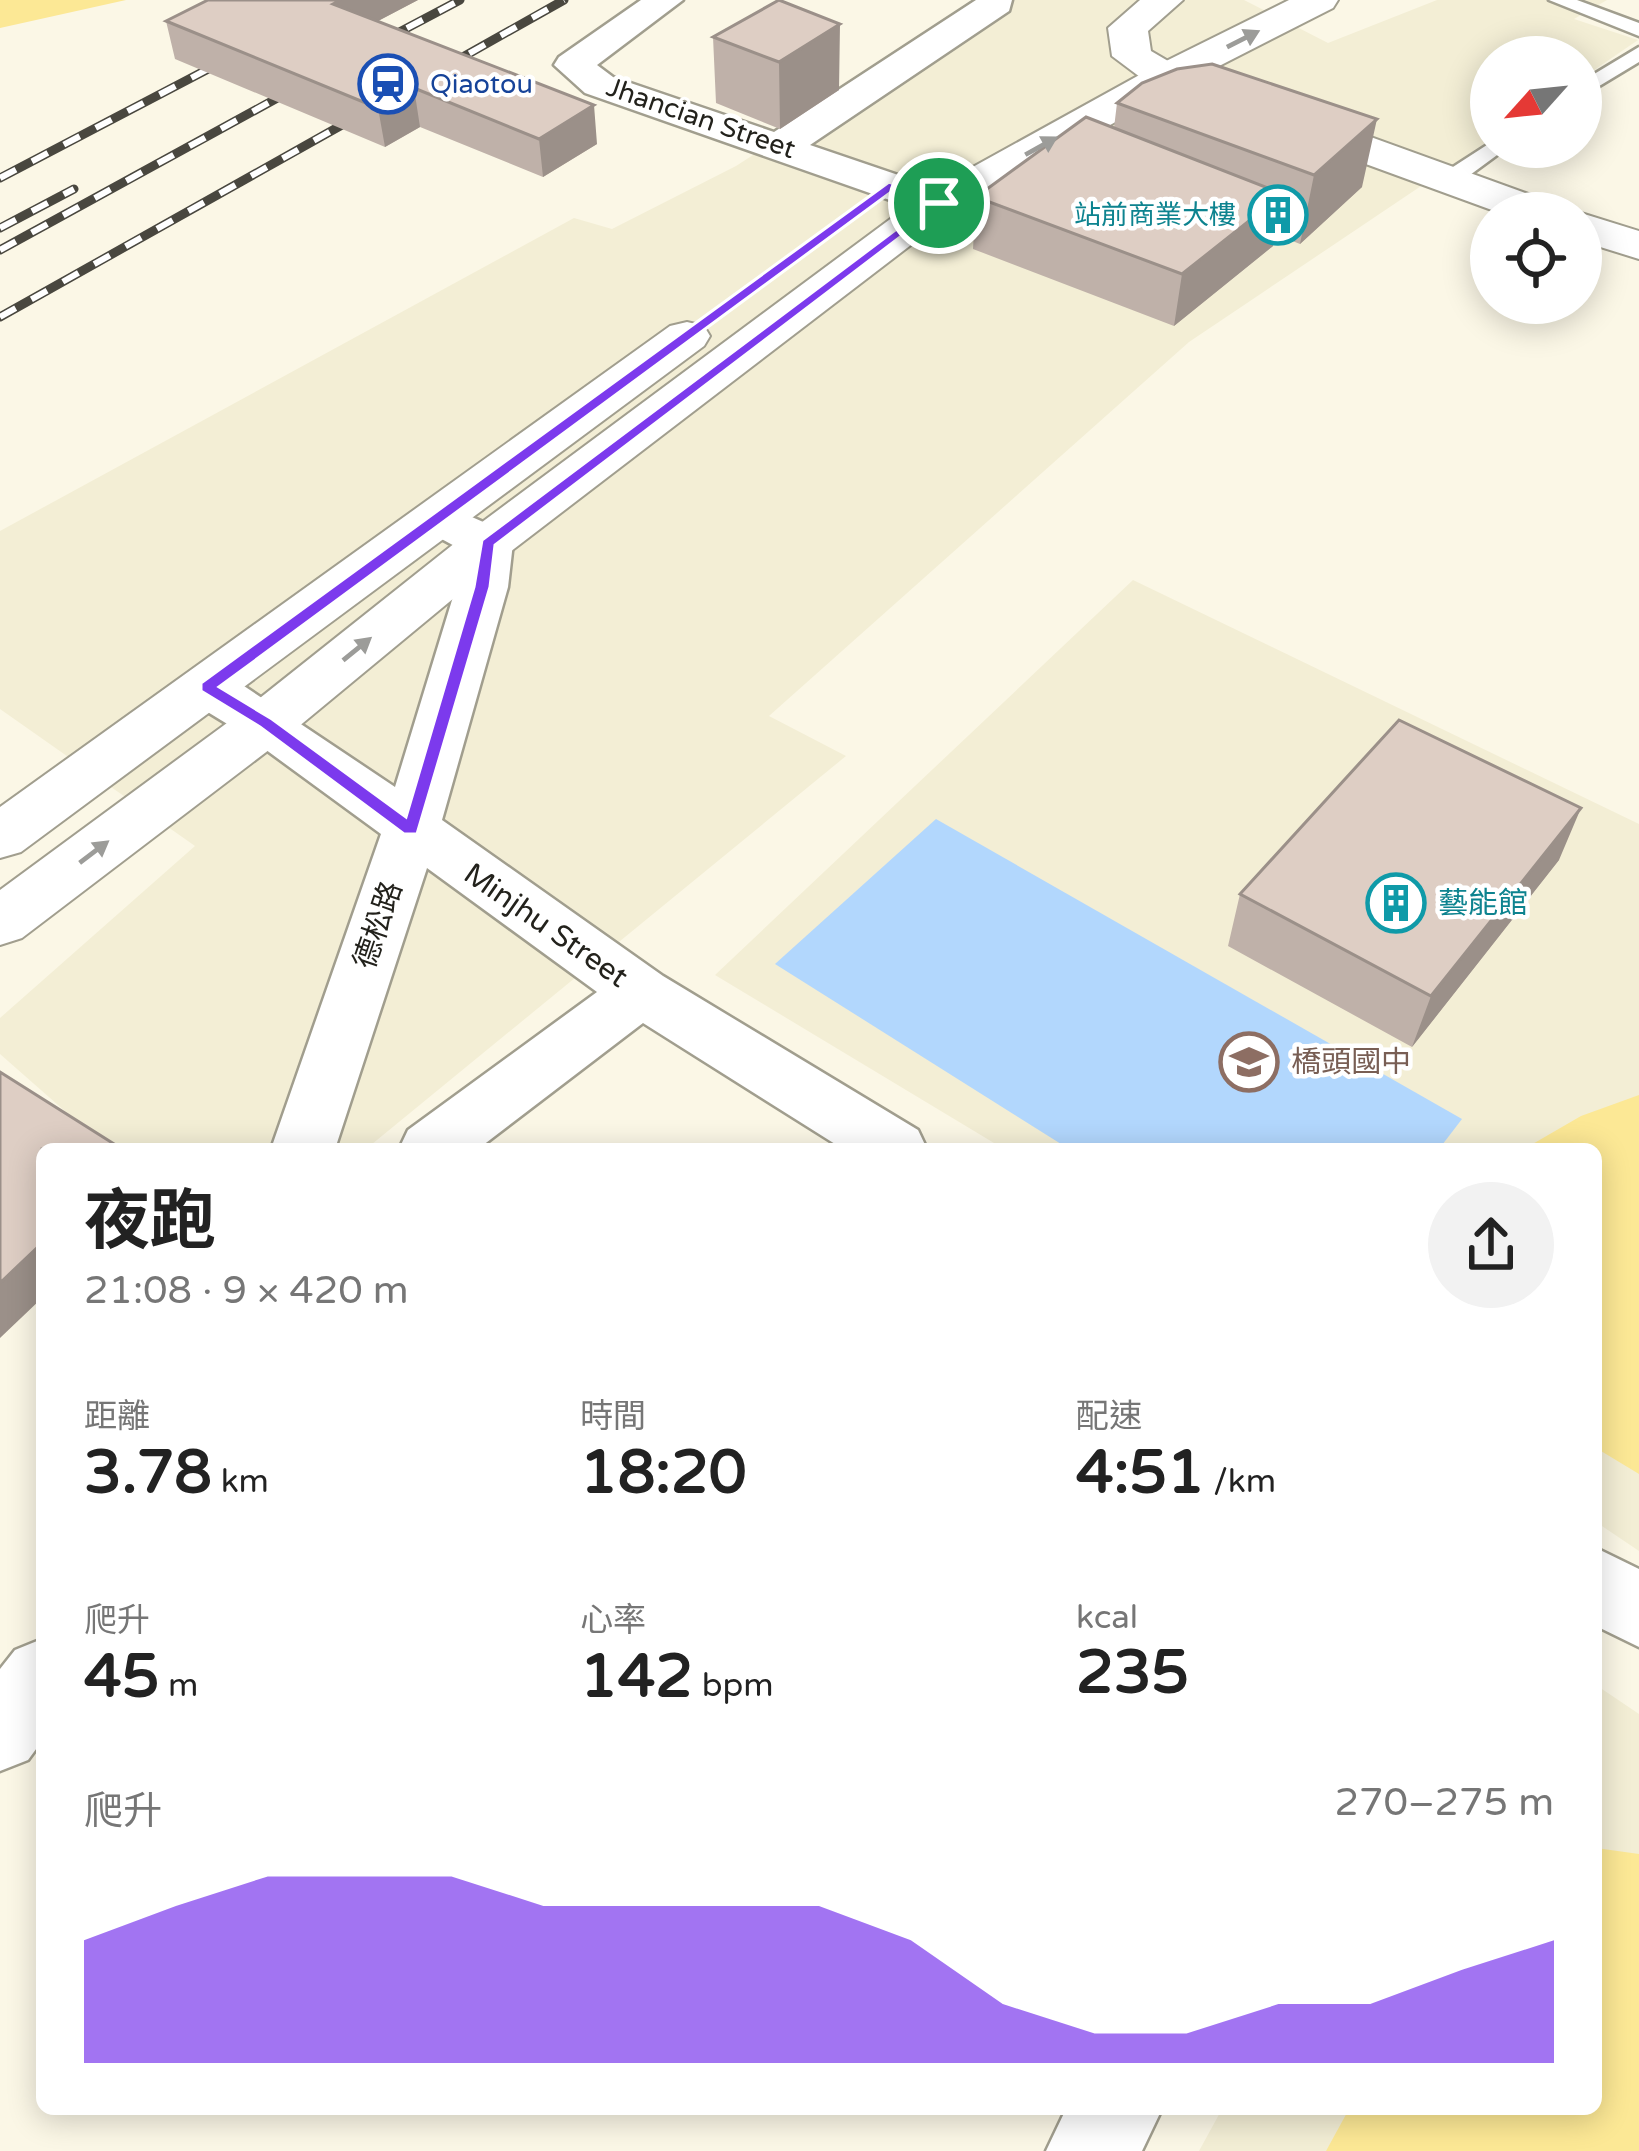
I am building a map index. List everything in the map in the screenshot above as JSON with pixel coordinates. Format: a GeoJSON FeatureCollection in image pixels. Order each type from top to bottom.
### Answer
{"type":"FeatureCollection","features":[{"type":"Feature","properties":{"kind":"main road"},"geometry":{"type":"LineString","coordinates":[[1164,0],[1128,28],[1149,67],[1479,192]]}},
{"type":"Feature","properties":{"kind":"main road"},"geometry":{"type":"LineString","coordinates":[[0,837],[207,687],[464,531],[939,203],[1250,0]]}},
{"type":"Feature","properties":{"kind":"main road"},"geometry":{"type":"LineString","coordinates":[[762,281],[893,185],[1149,67],[1319,0]]}},
{"type":"Feature","properties":{"kind":"main road"},"geometry":{"type":"LineString","coordinates":[[1602,233],[1639,246]]}},
{"type":"Feature","properties":{"kind":"main road"},"geometry":{"type":"LineString","coordinates":[[0,922],[266,723],[464,531],[723,309]]}},
{"type":"Feature","properties":{"kind":"street","name":"Jhancian Street"},"geometry":{"type":"LineString","coordinates":[[665,0],[573,64],[599,85],[939,203]]}},
{"type":"Feature","properties":{"kind":"street"},"geometry":{"type":"LineString","coordinates":[[782,145],[997,3]]}},
{"type":"Feature","properties":{"kind":"street","name":"德松路"},"geometry":{"type":"LineString","coordinates":[[305,1143],[411,829],[482,587],[464,531]]}},
{"type":"Feature","properties":{"kind":"street","name":"Minjhu Street"},"geometry":{"type":"LineString","coordinates":[[207,687],[266,723],[641,992],[885,1143]]}},
{"type":"Feature","properties":{"kind":"street"},"geometry":{"type":"LineString","coordinates":[[439,1143],[641,992]]}},
{"type":"Feature","properties":{"kind":"street"},"geometry":{"type":"LineString","coordinates":[[1602,1588],[1639,1611]]}},
{"type":"Feature","properties":{"kind":"street"},"geometry":{"type":"LineString","coordinates":[[0,1732],[36,1685]]}},
{"type":"Feature","properties":{"kind":"street"},"geometry":{"type":"LineString","coordinates":[[1091,2151],[1114,2115]]}},
{"type":"Feature","properties":{"kind":"lane"},"geometry":{"type":"LineString","coordinates":[[1559,0],[1639,30]]}},
{"type":"Feature","properties":{"kind":"lane"},"geometry":{"type":"LineString","coordinates":[[1609,20],[1639,3]]}},
{"type":"Feature","properties":{"kind":"lane"},"geometry":{"type":"LineString","coordinates":[[1602,77],[1639,53]]}},
{"type":"Feature","properties":{"kind":"lane"},"geometry":{"type":"LineString","coordinates":[[1447,181],[1470,165]]}},
{"type":"Feature","properties":{"kind":"shaded area"},"geometry":{"type":"Polygon","coordinates":[[[0,0],[126,0],[0,28],[0,0]]]}},
{"type":"Feature","properties":{"kind":"shaded area"},"geometry":{"type":"Polygon","coordinates":[[[993,0],[1244,0],[1328,43],[1437,0],[1607,0],[1574,19],[1638,40],[1602,65],[1602,36],[1470,36],[1470,153],[1189,342],[769,716],[846,756],[373,1143],[101,1143],[0,1054],[0,1018],[195,846],[0,709],[0,531],[574,218],[612,229],[736,166],[993,0]]]}},
{"type":"Feature","properties":{"kind":"shaded area","name":"橋頭國中"},"geometry":{"type":"Polygon","coordinates":[[[1133,580],[1639,824],[1639,1551],[1602,1526],[1602,1143],[994,1143],[715,975],[1133,580]]]}},
{"type":"Feature","properties":{"kind":"shaded area"},"geometry":{"type":"Polygon","coordinates":[[[1639,1095],[1639,1474],[1602,1452],[1602,1143],[1534,1143],[1581,1116],[1639,1095]]]}},
{"type":"Feature","properties":{"kind":"shaded area"},"geometry":{"type":"Polygon","coordinates":[[[1602,1689],[1639,1714],[1639,2151],[1199,2151],[1219,2115],[1602,2115],[1602,1689]]]}},
{"type":"Feature","properties":{"kind":"shaded area"},"geometry":{"type":"Polygon","coordinates":[[[1602,1849],[1639,1854],[1639,2151],[1326,2151],[1346,2115],[1602,2115],[1602,1849]]]}},
{"type":"Feature","properties":{"kind":"water"},"geometry":{"type":"Polygon","coordinates":[[[936,819],[1462,1119],[1444,1143],[1059,1143],[775,964],[936,819]]]}},
{"type":"Feature","properties":{"kind":"building"},"geometry":{"type":"Polygon","coordinates":[[[208,0],[341,0],[333,4],[594,105],[539,139],[414,88],[378,108],[166,21],[208,0]]]}},
{"type":"Feature","properties":{"kind":"building"},"geometry":{"type":"Polygon","coordinates":[[[779,0],[840,24],[779,62],[713,37],[779,0]]]}},
{"type":"Feature","properties":{"kind":"building"},"geometry":{"type":"Polygon","coordinates":[[[1212,64],[1377,119],[1314,175],[1117,103],[1142,83],[1177,69],[1212,64]]]}},
{"type":"Feature","properties":{"kind":"building"},"geometry":{"type":"Polygon","coordinates":[[[1086,117],[1283,194],[1182,274],[976,197],[1086,117]]]}},
{"type":"Feature","properties":{"kind":"building","name":"藝能館"},"geometry":{"type":"Polygon","coordinates":[[[1399,720],[1581,808],[1431,996],[1240,894],[1399,720]]]}},
{"type":"Feature","properties":{"kind":"building"},"geometry":{"type":"Polygon","coordinates":[[[0,1072],[112,1143],[36,1143],[36,1249],[0,1283],[0,1072]]]}},
{"type":"Feature","properties":{"kind":"railway"},"geometry":{"type":"LineString","coordinates":[[375,45],[460,0]]}},
{"type":"Feature","properties":{"kind":"railway"},"geometry":{"type":"LineString","coordinates":[[438,71],[564,0]]}},
{"type":"Feature","properties":{"kind":"railway"},"geometry":{"type":"LineString","coordinates":[[0,178],[233,56]]}},
{"type":"Feature","properties":{"kind":"railway"},"geometry":{"type":"LineString","coordinates":[[0,250],[301,85]]}},
{"type":"Feature","properties":{"kind":"railway"},"geometry":{"type":"LineString","coordinates":[[0,317],[365,112]]}},
{"type":"Feature","properties":{"kind":"railway"},"geometry":{"type":"LineString","coordinates":[[0,228],[74,189]]}},
{"type":"Feature","properties":{"kind":"place","name":"Qiaotou"},"geometry":{"type":"Point","coordinates":[388,84]}},
{"type":"Feature","properties":{"kind":"place","name":"站前商業大樓"},"geometry":{"type":"Point","coordinates":[1278,215]}},
{"type":"Feature","properties":{"kind":"place","name":"藝能館"},"geometry":{"type":"Point","coordinates":[1396,903]}},
{"type":"Feature","properties":{"kind":"place","name":"橋頭國中"},"geometry":{"type":"Point","coordinates":[1249,1062]}},
{"type":"Feature","properties":{"kind":"route"},"geometry":{"type":"LineString","coordinates":[[893,185],[939,203],[488,543],[482,587],[411,829],[266,723],[207,687],[893,185]]}}]}
